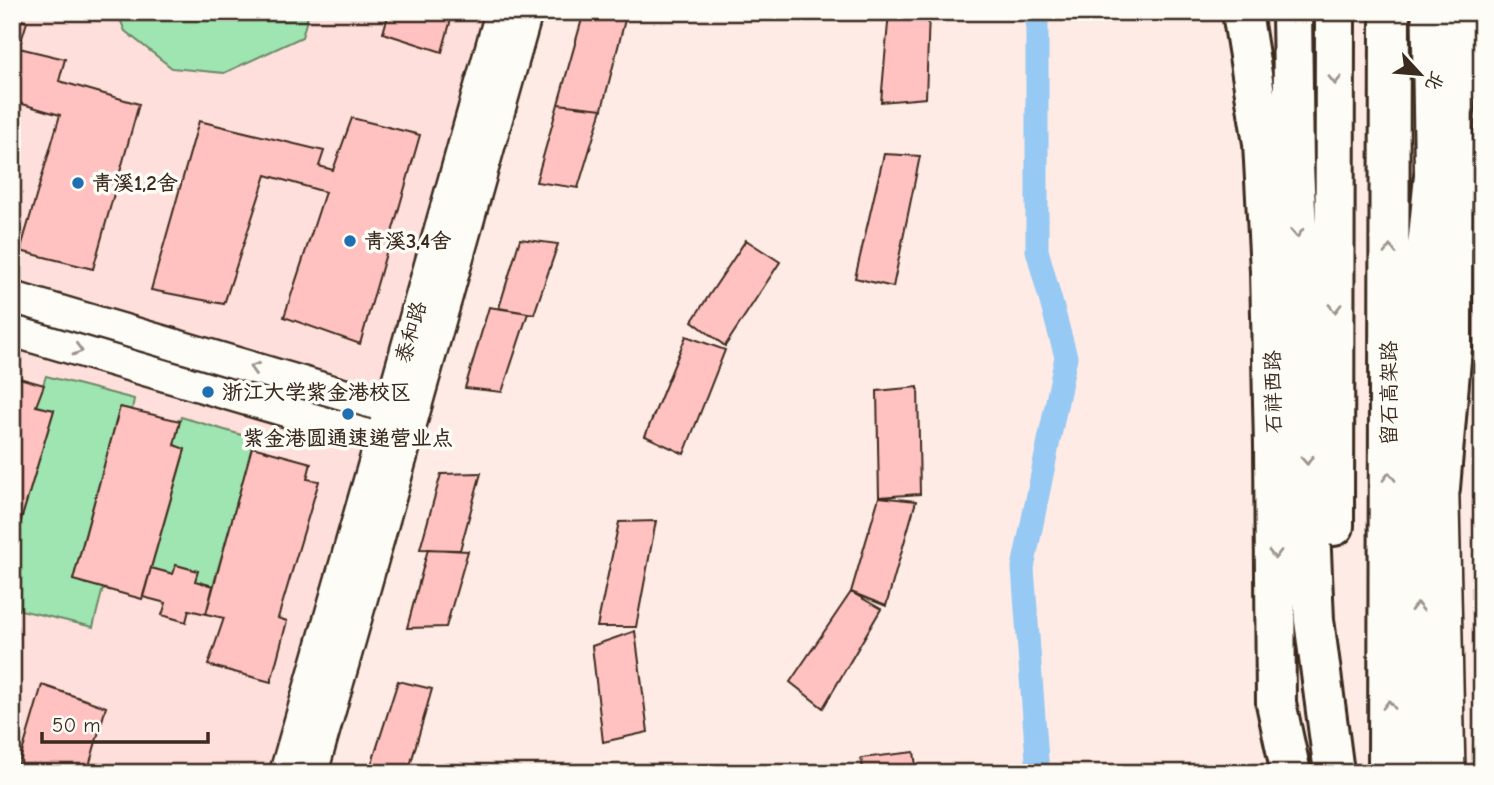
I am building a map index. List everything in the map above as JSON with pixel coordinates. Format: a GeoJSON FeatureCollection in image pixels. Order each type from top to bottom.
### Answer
{"type":"FeatureCollection","features":[{"type":"Feature","properties":{"kind":"highway"},"geometry":{"type":"LineString","coordinates":[[1242,12],[1263,143]]}},
{"type":"Feature","properties":{"kind":"highway"},"geometry":{"type":"LineString","coordinates":[[1292,12],[1294,165],[1314,620],[1334,772]]}},
{"type":"Feature","properties":{"kind":"highway"},"geometry":{"type":"LineString","coordinates":[[1334,772],[1335,12]]}},
{"type":"Feature","properties":{"kind":"highway","name":"留石高架路"},"geometry":{"type":"LineString","coordinates":[[1388,773],[1390,12]]}},
{"type":"Feature","properties":{"kind":"highway"},"geometry":{"type":"LineString","coordinates":[[1440,488],[1452,348],[1453,132],[1450,13]]}},
{"type":"Feature","properties":{"kind":"highway","name":"石祥西路"},"geometry":{"type":"LineString","coordinates":[[1263,143],[1270,271],[1276,703]]}},
{"type":"Feature","properties":{"kind":"highway"},"geometry":{"type":"LineString","coordinates":[[1409,773],[1418,684],[1415,479],[1417,351],[1434,176]]}},
{"type":"Feature","properties":{"kind":"highway"},"geometry":{"type":"LineString","coordinates":[[1276,703],[1291,773]]}},
{"type":"Feature","properties":{"kind":"main road","name":"石祥西路"},"geometry":{"type":"LineString","coordinates":[[1258,12],[1263,143]]}},
{"type":"Feature","properties":{"kind":"main road"},"geometry":{"type":"LineString","coordinates":[[1446,773],[1434,176],[1450,13]]}},
{"type":"Feature","properties":{"kind":"main road","name":"石祥西路"},"geometry":{"type":"LineString","coordinates":[[1276,703],[1282,773]]}},
{"type":"Feature","properties":{"kind":"street","name":"泰和路"},"geometry":{"type":"LineString","coordinates":[[285,773],[500,12]]}},
{"type":"Feature","properties":{"kind":"street","name":"泰和路"},"geometry":{"type":"LineString","coordinates":[[312,773],[527,12]]}},
{"type":"Feature","properties":{"kind":"street"},"geometry":{"type":"LineString","coordinates":[[12,297],[390,408]]}},
{"type":"Feature","properties":{"kind":"street"},"geometry":{"type":"LineString","coordinates":[[12,331],[381,439]]}},
{"type":"Feature","properties":{"kind":"shaded area","name":"浙江大学紫金港校区"},"geometry":{"type":"Polygon","coordinates":[[[12,12],[513,12],[294,773],[12,773],[12,12]]]}},
{"type":"Feature","properties":{"kind":"green space"},"geometry":{"type":"Polygon","coordinates":[[[117,12],[309,12],[302,37],[224,73],[172,68],[125,31],[117,12]]]}},
{"type":"Feature","properties":{"kind":"green space"},"geometry":{"type":"Polygon","coordinates":[[[46,376],[134,399],[132,410],[120,407],[73,579],[103,588],[93,627],[12,608],[12,550],[54,410],[36,406],[46,376]]]}},
{"type":"Feature","properties":{"kind":"green space"},"geometry":{"type":"Polygon","coordinates":[[[181,417],[255,439],[213,586],[195,581],[197,571],[176,565],[173,574],[151,568],[185,450],[174,445],[181,417]]]}},
{"type":"Feature","properties":{"kind":"building"},"geometry":{"type":"Polygon","coordinates":[[[389,12],[453,12],[442,52],[383,33],[389,12]]]}},
{"type":"Feature","properties":{"kind":"building"},"geometry":{"type":"Polygon","coordinates":[[[584,12],[627,12],[602,109],[558,104],[584,12]]]}},
{"type":"Feature","properties":{"kind":"building"},"geometry":{"type":"Polygon","coordinates":[[[889,12],[929,12],[926,98],[881,102],[889,12]]]}},
{"type":"Feature","properties":{"kind":"building","name":"青溪1,2舍"},"geometry":{"type":"Polygon","coordinates":[[[12,17],[27,22],[19,48],[65,59],[59,81],[139,104],[93,269],[20,251],[60,115],[12,101],[12,17]]]}},
{"type":"Feature","properties":{"kind":"building"},"geometry":{"type":"Polygon","coordinates":[[[558,104],[602,109],[578,188],[536,182],[558,104]]]}},
{"type":"Feature","properties":{"kind":"building","name":"青溪3,4舍"},"geometry":{"type":"Polygon","coordinates":[[[352,118],[420,135],[360,344],[284,317],[325,192],[266,175],[224,304],[151,290],[199,121],[324,151],[319,166],[333,170],[352,118]]]}},
{"type":"Feature","properties":{"kind":"building"},"geometry":{"type":"Polygon","coordinates":[[[884,154],[920,156],[893,287],[855,278],[884,154]]]}},
{"type":"Feature","properties":{"kind":"building"},"geometry":{"type":"Polygon","coordinates":[[[520,239],[558,244],[534,314],[499,308],[520,239]]]}},
{"type":"Feature","properties":{"kind":"building"},"geometry":{"type":"Polygon","coordinates":[[[746,240],[780,262],[725,346],[692,321],[746,240]]]}},
{"type":"Feature","properties":{"kind":"building"},"geometry":{"type":"Polygon","coordinates":[[[489,307],[528,313],[502,392],[465,388],[489,307]]]}},
{"type":"Feature","properties":{"kind":"building"},"geometry":{"type":"Polygon","coordinates":[[[686,336],[725,350],[684,454],[645,436],[686,336]]]}},
{"type":"Feature","properties":{"kind":"building"},"geometry":{"type":"Polygon","coordinates":[[[12,376],[44,385],[36,406],[54,410],[12,550],[12,376]]]}},
{"type":"Feature","properties":{"kind":"building"},"geometry":{"type":"Polygon","coordinates":[[[918,387],[920,494],[879,497],[877,391],[918,387]]]}},
{"type":"Feature","properties":{"kind":"building"},"geometry":{"type":"Polygon","coordinates":[[[120,407],[180,421],[174,445],[185,449],[142,599],[73,580],[120,407]]]}},
{"type":"Feature","properties":{"kind":"building"},"geometry":{"type":"Polygon","coordinates":[[[252,447],[311,463],[307,479],[319,481],[278,618],[287,621],[271,682],[208,665],[224,618],[206,614],[252,447]]]}},
{"type":"Feature","properties":{"kind":"building"},"geometry":{"type":"Polygon","coordinates":[[[481,473],[460,550],[420,549],[441,474],[481,473]]]}},
{"type":"Feature","properties":{"kind":"building"},"geometry":{"type":"Polygon","coordinates":[[[879,497],[916,501],[886,606],[851,592],[879,497]]]}},
{"type":"Feature","properties":{"kind":"building"},"geometry":{"type":"Polygon","coordinates":[[[656,521],[636,627],[597,627],[619,522],[656,521]]]}},
{"type":"Feature","properties":{"kind":"building"},"geometry":{"type":"Polygon","coordinates":[[[428,549],[468,551],[446,627],[407,628],[428,549]]]}},
{"type":"Feature","properties":{"kind":"building"},"geometry":{"type":"Polygon","coordinates":[[[176,565],[198,571],[195,581],[213,586],[206,614],[189,610],[186,622],[162,615],[166,603],[143,597],[151,568],[173,574],[176,565]]]}},
{"type":"Feature","properties":{"kind":"building"},"geometry":{"type":"Polygon","coordinates":[[[851,592],[881,609],[823,708],[790,682],[851,592]]]}},
{"type":"Feature","properties":{"kind":"building"},"geometry":{"type":"Polygon","coordinates":[[[635,631],[648,732],[603,742],[592,646],[635,631]]]}},
{"type":"Feature","properties":{"kind":"building"},"geometry":{"type":"Polygon","coordinates":[[[398,681],[432,689],[408,773],[369,772],[398,681]]]}},
{"type":"Feature","properties":{"kind":"building"},"geometry":{"type":"Polygon","coordinates":[[[42,685],[106,707],[87,773],[16,773],[42,685]]]}},
{"type":"Feature","properties":{"kind":"building"},"geometry":{"type":"Polygon","coordinates":[[[914,752],[917,773],[864,773],[861,758],[914,752]]]}},
{"type":"Feature","properties":{"kind":"waterway"},"geometry":{"type":"LineString","coordinates":[[1037,12],[1037,250],[1066,357],[1023,568],[1038,773]]}},
{"type":"Feature","properties":{"kind":"place","name":"青溪1,2舍"},"geometry":{"type":"Point","coordinates":[78,183]}},
{"type":"Feature","properties":{"kind":"place","name":"青溪3,4舍"},"geometry":{"type":"Point","coordinates":[350,241]}},
{"type":"Feature","properties":{"kind":"place","name":"浙江大学紫金港校区"},"geometry":{"type":"Point","coordinates":[208,392]}},
{"type":"Feature","properties":{"kind":"place","name":"紫金港圆通速递营业点"},"geometry":{"type":"Point","coordinates":[348,414]}}]}
